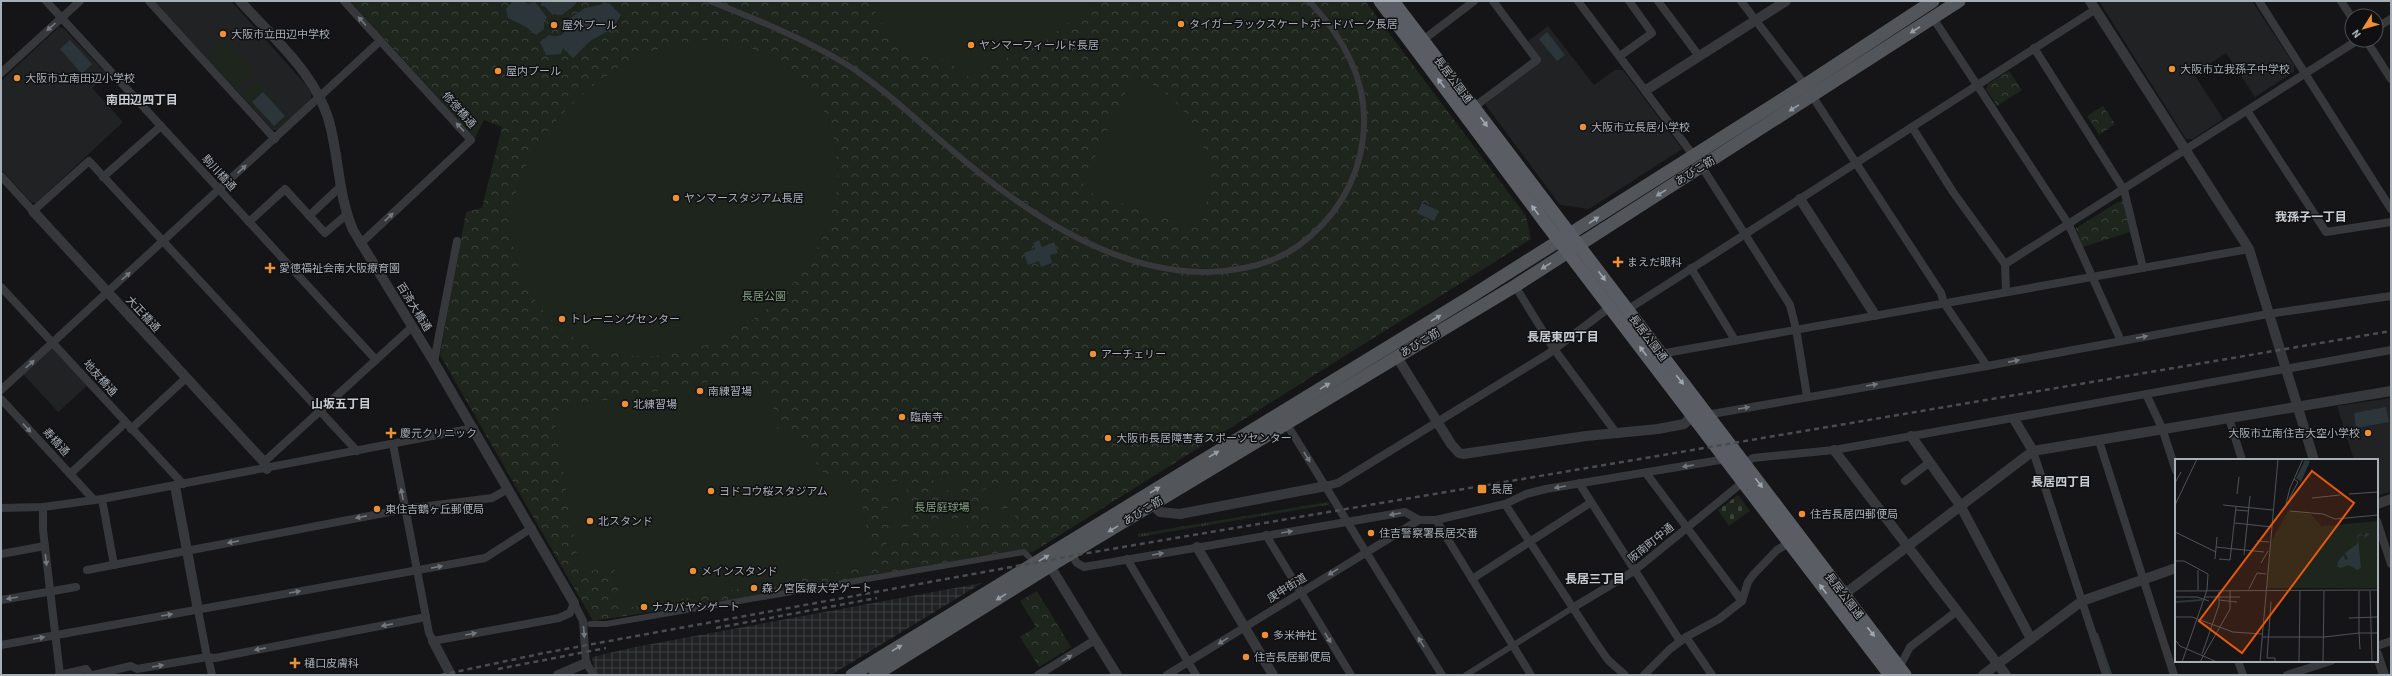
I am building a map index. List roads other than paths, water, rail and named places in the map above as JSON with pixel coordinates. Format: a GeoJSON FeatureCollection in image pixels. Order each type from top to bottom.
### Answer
{"type":"FeatureCollection","features":[{"type":"Feature","properties":{"kind":"highway","name":"長居公園通"},"geometry":{"type":"LineString","coordinates":[[1380,1],[1564,238],[1627,310],[1744,464],[1838,599]]}},
{"type":"Feature","properties":{"kind":"highway","name":"長居公園通"},"geometry":{"type":"LineString","coordinates":[[1393,1],[1474,108],[1564,238]]}},
{"type":"Feature","properties":{"kind":"highway","name":"長居公園通"},"geometry":{"type":"LineString","coordinates":[[1573,248],[1610,307],[1789,543],[1838,599],[1898,673]]}},
{"type":"Feature","properties":{"kind":"main road","name":"あびこ筋"},"geometry":{"type":"LineString","coordinates":[[852,675],[880,670],[1515,286],[1960,1]]}},
{"type":"Feature","properties":{"kind":"main road","name":"あびこ筋"},"geometry":{"type":"LineString","coordinates":[[880,670],[1268,421],[1564,238],[1805,85],[1926,3]]}},
{"type":"Feature","properties":{"kind":"street","name":"駒川橋通"},"geometry":{"type":"LineString","coordinates":[[46,1],[376,360]]}},
{"type":"Feature","properties":{"kind":"street"},"geometry":{"type":"LineString","coordinates":[[2,69],[80,1]]}},
{"type":"Feature","properties":{"kind":"street"},"geometry":{"type":"LineString","coordinates":[[149,1],[275,139]]}},
{"type":"Feature","properties":{"kind":"street","name":"百済大橋通"},"geometry":{"type":"LineString","coordinates":[[240,1],[305,73],[321,97],[331,128],[346,215],[360,244],[474,428],[574,603]]}},
{"type":"Feature","properties":{"kind":"street","name":"修徳橋通"},"geometry":{"type":"LineString","coordinates":[[344,1],[471,140],[360,244]]}},
{"type":"Feature","properties":{"kind":"street"},"geometry":{"type":"LineString","coordinates":[[710,1],[793,37],[841,62],[885,93],[993,184],[1067,231],[1138,262],[1195,272],[1237,269],[1268,262],[1289,253],[1330,217],[1344,197],[1353,178],[1360,156],[1364,132],[1363,103],[1358,75],[1341,39],[1309,1]]}},
{"type":"Feature","properties":{"kind":"street"},"geometry":{"type":"LineString","coordinates":[[1423,40],[1474,1]]}},
{"type":"Feature","properties":{"kind":"street"},"geometry":{"type":"LineString","coordinates":[[1474,108],[1537,60],[1493,1]]}},
{"type":"Feature","properties":{"kind":"street"},"geometry":{"type":"LineString","coordinates":[[1578,1],[1646,90],[1693,156]]}},
{"type":"Feature","properties":{"kind":"street"},"geometry":{"type":"LineString","coordinates":[[1620,56],[1652,33],[1628,1]]}},
{"type":"Feature","properties":{"kind":"street"},"geometry":{"type":"LineString","coordinates":[[1658,1],[1699,56]]}},
{"type":"Feature","properties":{"kind":"street"},"geometry":{"type":"LineString","coordinates":[[1741,1],[1805,85],[1857,162],[1941,294],[1944,303],[1987,366]]}},
{"type":"Feature","properties":{"kind":"street"},"geometry":{"type":"LineString","coordinates":[[1646,90],[1786,1]]}},
{"type":"Feature","properties":{"kind":"street"},"geometry":{"type":"LineString","coordinates":[[2259,1],[2391,210]]}},
{"type":"Feature","properties":{"kind":"street"},"geometry":{"type":"LineString","coordinates":[[1627,310],[1977,86],[2034,48],[2093,5],[2249,250],[2314,459]]}},
{"type":"Feature","properties":{"kind":"street"},"geometry":{"type":"LineString","coordinates":[[1933,18],[2069,225],[2121,341]]}},
{"type":"Feature","properties":{"kind":"street"},"geometry":{"type":"LineString","coordinates":[[1,390],[321,97],[380,41]]}},
{"type":"Feature","properties":{"kind":"street"},"geometry":{"type":"LineString","coordinates":[[2034,48],[2124,190],[2143,268]]}},
{"type":"Feature","properties":{"kind":"street"},"geometry":{"type":"LineString","coordinates":[[2005,264],[2248,112],[2346,48]]}},
{"type":"Feature","properties":{"kind":"street"},"geometry":{"type":"LineString","coordinates":[[2371,48],[2391,79]]}},
{"type":"Feature","properties":{"kind":"street"},"geometry":{"type":"LineString","coordinates":[[2248,112],[2326,232],[2391,222]]}},
{"type":"Feature","properties":{"kind":"street"},"geometry":{"type":"LineString","coordinates":[[103,177],[161,126]]}},
{"type":"Feature","properties":{"kind":"street"},"geometry":{"type":"LineString","coordinates":[[1912,127],[1954,192],[2005,264],[2006,292]]}},
{"type":"Feature","properties":{"kind":"street"},"geometry":{"type":"LineString","coordinates":[[33,211],[89,161],[357,451]]}},
{"type":"Feature","properties":{"kind":"street"},"geometry":{"type":"LineString","coordinates":[[1702,167],[1790,305],[1796,329],[1807,396]]}},
{"type":"Feature","properties":{"kind":"street","name":"大正橋通"},"geometry":{"type":"LineString","coordinates":[[1,176],[265,465]]}},
{"type":"Feature","properties":{"kind":"street"},"geometry":{"type":"LineString","coordinates":[[1,189],[8,183]]}},
{"type":"Feature","properties":{"kind":"street"},"geometry":{"type":"LineString","coordinates":[[309,216],[340,187]]}},
{"type":"Feature","properties":{"kind":"street"},"geometry":{"type":"LineString","coordinates":[[249,222],[285,189],[324,233],[346,215]]}},
{"type":"Feature","properties":{"kind":"street"},"geometry":{"type":"LineString","coordinates":[[1800,199],[1875,316]]}},
{"type":"Feature","properties":{"kind":"street"},"geometry":{"type":"LineString","coordinates":[[434,362],[457,241]]}},
{"type":"Feature","properties":{"kind":"street"},"geometry":{"type":"LineString","coordinates":[[1660,354],[2249,250]]}},
{"type":"Feature","properties":{"kind":"street"},"geometry":{"type":"LineString","coordinates":[[1691,268],[1735,340]]}},
{"type":"Feature","properties":{"kind":"street"},"geometry":{"type":"LineString","coordinates":[[1515,286],[1554,349],[1617,434]]}},
{"type":"Feature","properties":{"kind":"street","name":"地友橋通"},"geometry":{"type":"LineString","coordinates":[[1,287],[128,426],[179,485]]}},
{"type":"Feature","properties":{"kind":"street"},"geometry":{"type":"LineString","coordinates":[[1706,415],[1807,396],[1987,366],[2268,314],[2391,296]]}},
{"type":"Feature","properties":{"kind":"street"},"geometry":{"type":"LineString","coordinates":[[1153,505],[1160,512],[1180,514],[1338,483],[1554,349],[1610,307]]}},
{"type":"Feature","properties":{"kind":"street"},"geometry":{"type":"LineString","coordinates":[[265,465],[320,411],[412,327]]}},
{"type":"Feature","properties":{"kind":"street"},"geometry":{"type":"LineString","coordinates":[[1744,464],[1753,458],[1834,450],[2014,419],[2391,350]]}},
{"type":"Feature","properties":{"kind":"street"},"geometry":{"type":"LineString","coordinates":[[1398,357],[1455,449],[1463,454],[1586,436],[1617,434],[1684,424],[1692,416]]}},
{"type":"Feature","properties":{"kind":"street"},"geometry":{"type":"LineString","coordinates":[[70,474],[186,378]]}},
{"type":"Feature","properties":{"kind":"street"},"geometry":{"type":"LineString","coordinates":[[1838,599],[2033,451],[2098,441],[2162,428],[2229,418],[2296,405],[2391,391]]}},
{"type":"Feature","properties":{"kind":"street"},"geometry":{"type":"LineString","coordinates":[[2146,394],[2162,428],[2175,468]]}},
{"type":"Feature","properties":{"kind":"street","name":"寿橋通"},"geometry":{"type":"LineString","coordinates":[[1,399],[70,474],[98,500]]}},
{"type":"Feature","properties":{"kind":"street"},"geometry":{"type":"LineString","coordinates":[[2229,418],[2242,459]]}},
{"type":"Feature","properties":{"kind":"street"},"geometry":{"type":"LineString","coordinates":[[2014,419],[2033,451],[2106,675]]}},
{"type":"Feature","properties":{"kind":"street"},"geometry":{"type":"LineString","coordinates":[[1268,421],[1286,424],[1326,486],[1442,675]]}},
{"type":"Feature","properties":{"kind":"street"},"geometry":{"type":"LineString","coordinates":[[1,508],[43,507],[98,500],[179,485],[265,465],[357,451],[474,428]]}},
{"type":"Feature","properties":{"kind":"street"},"geometry":{"type":"LineString","coordinates":[[1911,436],[1960,505],[2031,639]]}},
{"type":"Feature","properties":{"kind":"street"},"geometry":{"type":"LineString","coordinates":[[2098,441],[2174,675]]}},
{"type":"Feature","properties":{"kind":"street"},"geometry":{"type":"LineString","coordinates":[[393,444],[416,571],[426,617],[433,641],[451,675]]}},
{"type":"Feature","properties":{"kind":"street"},"geometry":{"type":"LineString","coordinates":[[1834,450],[2006,675]]}},
{"type":"Feature","properties":{"kind":"street"},"geometry":{"type":"LineString","coordinates":[[1071,554],[1077,563],[1084,567],[1266,535],[1348,523],[1405,512],[1419,520],[1436,520],[1505,504],[1526,494],[1578,483],[1726,460]]}},
{"type":"Feature","properties":{"kind":"street"},"geometry":{"type":"LineString","coordinates":[[1905,481],[1930,462]]}},
{"type":"Feature","properties":{"kind":"street"},"geometry":{"type":"LineString","coordinates":[[1646,473],[1742,601]]}},
{"type":"Feature","properties":{"kind":"street","name":"阪南町中通"},"geometry":{"type":"LineString","coordinates":[[1466,675],[1512,645],[1634,571],[1743,482]]}},
{"type":"Feature","properties":{"kind":"street"},"geometry":{"type":"LineString","coordinates":[[1578,483],[1634,571],[1683,639],[1712,675]]}},
{"type":"Feature","properties":{"kind":"street"},"geometry":{"type":"LineString","coordinates":[[179,485],[198,610],[212,675]]}},
{"type":"Feature","properties":{"kind":"street"},"geometry":{"type":"LineString","coordinates":[[87,570],[405,509],[492,498],[508,489]]}},
{"type":"Feature","properties":{"kind":"street"},"geometry":{"type":"LineString","coordinates":[[2378,504],[2391,499]]}},
{"type":"Feature","properties":{"kind":"street"},"geometry":{"type":"LineString","coordinates":[[98,500],[114,565]]}},
{"type":"Feature","properties":{"kind":"street"},"geometry":{"type":"LineString","coordinates":[[1472,579],[1590,503]]}},
{"type":"Feature","properties":{"kind":"street"},"geometry":{"type":"LineString","coordinates":[[1505,504],[1608,660],[1625,675]]}},
{"type":"Feature","properties":{"kind":"street"},"geometry":{"type":"LineString","coordinates":[[43,507],[45,546],[56,635],[59,675],[86,669],[90,675]]}},
{"type":"Feature","properties":{"kind":"street","name":"庚申街道"},"geometry":{"type":"LineString","coordinates":[[1167,675],[1419,520]]}},
{"type":"Feature","properties":{"kind":"street"},"geometry":{"type":"LineString","coordinates":[[1436,520],[1531,675]]}},
{"type":"Feature","properties":{"kind":"street"},"geometry":{"type":"LineString","coordinates":[[2378,524],[2391,564]]}},
{"type":"Feature","properties":{"kind":"street"},"geometry":{"type":"LineString","coordinates":[[1,645],[486,558],[532,528]]}},
{"type":"Feature","properties":{"kind":"street"},"geometry":{"type":"LineString","coordinates":[[1266,535],[1351,675]]}},
{"type":"Feature","properties":{"kind":"street"},"geometry":{"type":"LineString","coordinates":[[1644,675],[1683,639],[1719,619],[1742,601],[1748,582],[1753,575],[1778,550],[1789,543]]}},
{"type":"Feature","properties":{"kind":"street"},"geometry":{"type":"LineString","coordinates":[[1,554],[45,546]]}},
{"type":"Feature","properties":{"kind":"street"},"geometry":{"type":"LineString","coordinates":[[1197,547],[1273,675]]}},
{"type":"Feature","properties":{"kind":"street"},"geometry":{"type":"LineString","coordinates":[[590,624],[606,624],[1024,552],[1029,558]]}},
{"type":"Feature","properties":{"kind":"street"},"geometry":{"type":"LineString","coordinates":[[1127,559],[1196,675]]}},
{"type":"Feature","properties":{"kind":"street"},"geometry":{"type":"LineString","coordinates":[[1050,566],[1117,675]]}},
{"type":"Feature","properties":{"kind":"street"},"geometry":{"type":"LineString","coordinates":[[1983,675],[2082,601],[2175,568]]}},
{"type":"Feature","properties":{"kind":"street"},"geometry":{"type":"LineString","coordinates":[[1,600],[76,587]]}},
{"type":"Feature","properties":{"kind":"street"},"geometry":{"type":"LineString","coordinates":[[433,641],[559,618],[570,613],[574,603]]}},
{"type":"Feature","properties":{"kind":"street"},"geometry":{"type":"LineString","coordinates":[[574,603],[583,622],[586,663],[594,675]]}},
{"type":"Feature","properties":{"kind":"street"},"geometry":{"type":"LineString","coordinates":[[1898,673],[1910,647],[1957,611]]}},
{"type":"Feature","properties":{"kind":"street"},"geometry":{"type":"LineString","coordinates":[[93,675],[131,666],[137,669],[208,657],[214,658],[426,617]]}},
{"type":"Feature","properties":{"kind":"street"},"geometry":{"type":"LineString","coordinates":[[1038,675],[1095,640]]}},
{"type":"Feature","properties":{"kind":"street"},"geometry":{"type":"LineString","coordinates":[[2378,646],[2391,641]]}},
{"type":"Feature","properties":{"kind":"street"},"geometry":{"type":"LineString","coordinates":[[2378,657],[2384,675]]}},
{"type":"Feature","properties":{"kind":"street"},"geometry":{"type":"LineString","coordinates":[[2238,662],[2243,675]]}},
{"type":"Feature","properties":{"kind":"street"},"geometry":{"type":"LineString","coordinates":[[2287,675],[2307,665],[2325,662]]}},
{"type":"Feature","properties":{"kind":"street"},"geometry":{"type":"LineString","coordinates":[[558,675],[586,663]]}},
{"type":"Feature","properties":{"kind":"waterway"},"geometry":{"type":"LineString","coordinates":[[2097,634],[2111,675]]}},
{"type":"Feature","properties":{"kind":"railway"},"geometry":{"type":"LineString","coordinates":[[441,675],[544,653],[1082,554],[2391,331]]}},
{"type":"Feature","properties":{"kind":"railway"},"geometry":{"type":"LineString","coordinates":[[716,628],[877,598]]}},
{"type":"Feature","properties":{"kind":"railway"},"geometry":{"type":"LineString","coordinates":[[498,669],[606,648]]}},
{"type":"Feature","properties":{"kind":"place","name":"タイガーラックスケートボードパーク長居"},"geometry":{"type":"Point","coordinates":[1181,24]}},
{"type":"Feature","properties":{"kind":"place","name":"屋外プール"},"geometry":{"type":"Point","coordinates":[554,25]}},
{"type":"Feature","properties":{"kind":"place","name":"大阪市立田辺中学校"},"geometry":{"type":"Point","coordinates":[223,34]}},
{"type":"Feature","properties":{"kind":"place","name":"ヤンマーフィールド長居"},"geometry":{"type":"Point","coordinates":[971,45]}},
{"type":"Feature","properties":{"kind":"place","name":"大阪市立我孫子中学校"},"geometry":{"type":"Point","coordinates":[2172,69]}},
{"type":"Feature","properties":{"kind":"place","name":"屋内プール"},"geometry":{"type":"Point","coordinates":[498,71]}},
{"type":"Feature","properties":{"kind":"place","name":"大阪市立南田辺小学校"},"geometry":{"type":"Point","coordinates":[17,78]}},
{"type":"Feature","properties":{"kind":"place","name":"大阪市立長居小学校"},"geometry":{"type":"Point","coordinates":[1583,127]}},
{"type":"Feature","properties":{"kind":"place","name":"ヤンマースタジアム長居"},"geometry":{"type":"Point","coordinates":[676,198]}},
{"type":"Feature","properties":{"kind":"place","name":"まえだ眼科"},"geometry":{"type":"Point","coordinates":[1618,262]}},
{"type":"Feature","properties":{"kind":"place","name":"愛徳福祉会南大阪療育園"},"geometry":{"type":"Point","coordinates":[270,268]}},
{"type":"Feature","properties":{"kind":"place","name":"トレーニングセンター"},"geometry":{"type":"Point","coordinates":[562,319]}},
{"type":"Feature","properties":{"kind":"place","name":"アーチェリー"},"geometry":{"type":"Point","coordinates":[1093,354]}},
{"type":"Feature","properties":{"kind":"place","name":"南練習場"},"geometry":{"type":"Point","coordinates":[700,391]}},
{"type":"Feature","properties":{"kind":"place","name":"北練習場"},"geometry":{"type":"Point","coordinates":[625,404]}},
{"type":"Feature","properties":{"kind":"place","name":"臨南寺"},"geometry":{"type":"Point","coordinates":[902,417]}},
{"type":"Feature","properties":{"kind":"place","name":"慶元クリニック"},"geometry":{"type":"Point","coordinates":[391,433]}},
{"type":"Feature","properties":{"kind":"place","name":"大阪市立南住吉大空小学校"},"geometry":{"type":"Point","coordinates":[2368,433]}},
{"type":"Feature","properties":{"kind":"place","name":"大阪市長居障害者スポーツセンター"},"geometry":{"type":"Point","coordinates":[1108,438]}},
{"type":"Feature","properties":{"kind":"place","name":"長居"},"geometry":{"type":"Point","coordinates":[1482,489]}},
{"type":"Feature","properties":{"kind":"place","name":"ヨドコウ桜スタジアム"},"geometry":{"type":"Point","coordinates":[711,491]}},
{"type":"Feature","properties":{"kind":"place","name":"東住吉鶴ヶ丘郵便局"},"geometry":{"type":"Point","coordinates":[377,509]}},
{"type":"Feature","properties":{"kind":"place","name":"住吉長居四郵便局"},"geometry":{"type":"Point","coordinates":[1802,514]}},
{"type":"Feature","properties":{"kind":"place","name":"北スタンド"},"geometry":{"type":"Point","coordinates":[590,521]}},
{"type":"Feature","properties":{"kind":"place","name":"住吉警察署長居交番"},"geometry":{"type":"Point","coordinates":[1371,533]}},
{"type":"Feature","properties":{"kind":"place","name":"メインスタンド"},"geometry":{"type":"Point","coordinates":[693,571]}},
{"type":"Feature","properties":{"kind":"place","name":"森ノ宮医療大学ゲート"},"geometry":{"type":"Point","coordinates":[754,588]}},
{"type":"Feature","properties":{"kind":"place","name":"ナカバヤシゲート"},"geometry":{"type":"Point","coordinates":[644,607]}},
{"type":"Feature","properties":{"kind":"place","name":"多米神社"},"geometry":{"type":"Point","coordinates":[1265,635]}},
{"type":"Feature","properties":{"kind":"place","name":"住吉長居郵便局"},"geometry":{"type":"Point","coordinates":[1246,657]}},
{"type":"Feature","properties":{"kind":"place","name":"樋口皮膚科"},"geometry":{"type":"Point","coordinates":[295,663]}},
{"type":"Feature","properties":{"kind":"district","name":"南田辺四丁目"},"geometry":{"type":"Point","coordinates":[142,100]}},
{"type":"Feature","properties":{"kind":"district","name":"我孫子一丁目"},"geometry":{"type":"Point","coordinates":[2311,217]}},
{"type":"Feature","properties":{"kind":"district","name":"長居東四丁目"},"geometry":{"type":"Point","coordinates":[1563,337]}},
{"type":"Feature","properties":{"kind":"district","name":"山坂五丁目"},"geometry":{"type":"Point","coordinates":[341,404]}},
{"type":"Feature","properties":{"kind":"district","name":"長居四丁目"},"geometry":{"type":"Point","coordinates":[2061,482]}},
{"type":"Feature","properties":{"kind":"district","name":"長居三丁目"},"geometry":{"type":"Point","coordinates":[1595,579]}},
{"type":"Feature","properties":{"kind":"park label","name":"長居公園"},"geometry":{"type":"Point","coordinates":[764,296]}},
{"type":"Feature","properties":{"kind":"park label","name":"長居庭球場"},"geometry":{"type":"Point","coordinates":[942,507]}}]}
